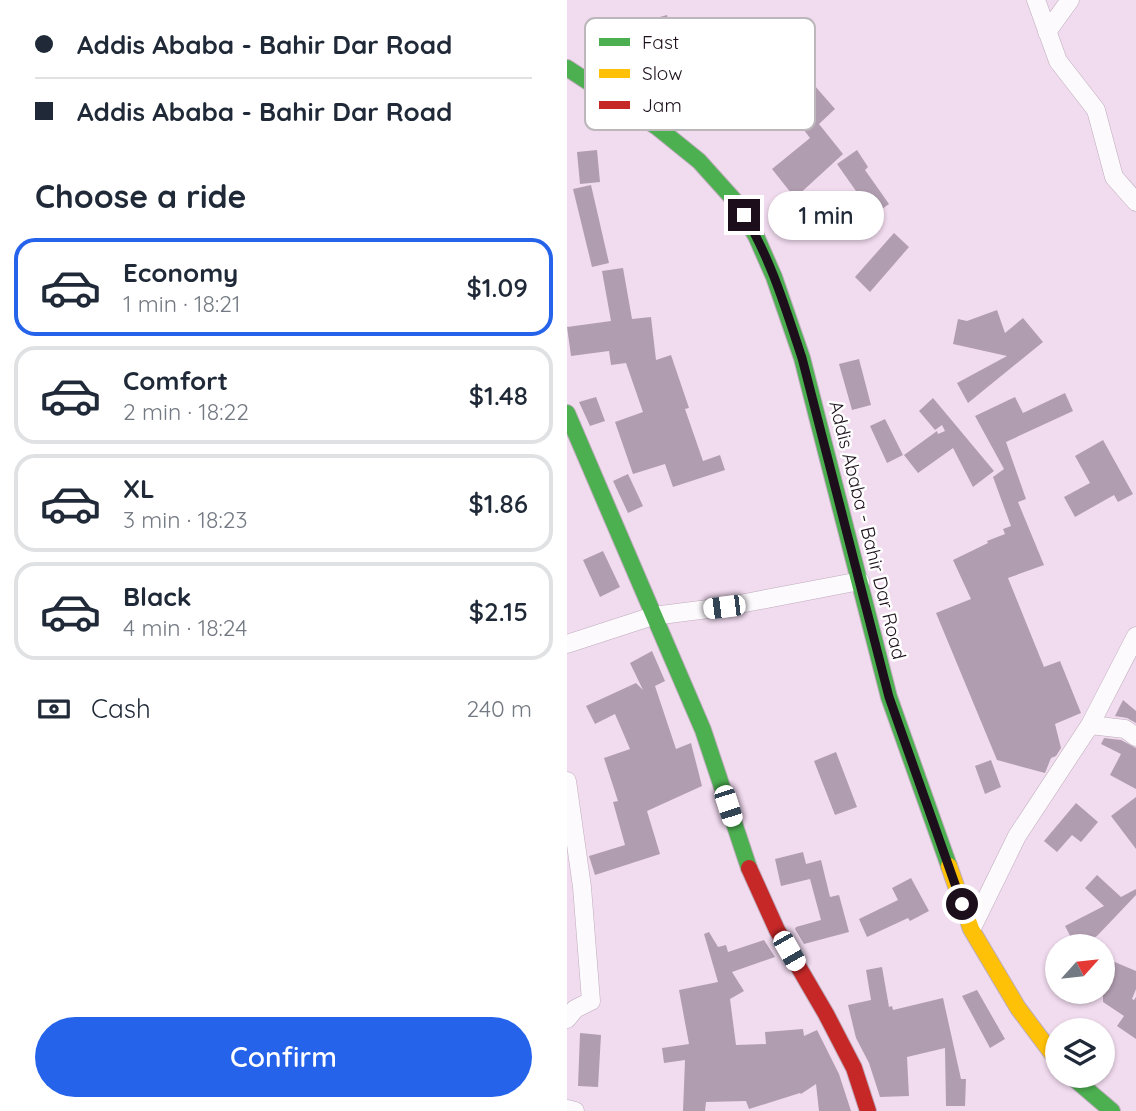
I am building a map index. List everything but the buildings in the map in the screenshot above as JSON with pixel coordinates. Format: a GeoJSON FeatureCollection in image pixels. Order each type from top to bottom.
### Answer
{"type":"FeatureCollection","features":[{"type":"Feature","properties":{"kind":"main road","name":"Addis Ababa - Bahir Dar Road"},"geometry":{"type":"LineString","coordinates":[[567,68],[585,79]]}},
{"type":"Feature","properties":{"kind":"main road","name":"Addis Ababa - Bahir Dar Road"},"geometry":{"type":"LineString","coordinates":[[662,130],[682,146],[735,201],[753,229],[784,304],[802,358],[889,697],[971,929],[1018,1008],[1045,1044]]}},
{"type":"Feature","properties":{"kind":"main road"},"geometry":{"type":"LineString","coordinates":[[567,413],[703,730],[744,857],[777,930],[826,1014],[853,1068],[868,1111]]}},
{"type":"Feature","properties":{"kind":"main road"},"geometry":{"type":"LineString","coordinates":[[1085,1088],[1112,1111]]}},
{"type":"Feature","properties":{"kind":"street"},"geometry":{"type":"LineString","coordinates":[[1035,0],[1058,61],[1096,110],[1115,177],[1136,202]]}},
{"type":"Feature","properties":{"kind":"street"},"geometry":{"type":"LineString","coordinates":[[1047,32],[1070,0]]}},
{"type":"Feature","properties":{"kind":"street"},"geometry":{"type":"LineString","coordinates":[[567,644],[653,616],[724,607],[860,581]]}},
{"type":"Feature","properties":{"kind":"street"},"geometry":{"type":"LineString","coordinates":[[971,929],[1017,836],[1090,725],[1136,636]]}},
{"type":"Feature","properties":{"kind":"street"},"geometry":{"type":"LineString","coordinates":[[1090,725],[1125,729],[1136,737]]}},
{"type":"Feature","properties":{"kind":"street"},"geometry":{"type":"LineString","coordinates":[[567,781],[582,887],[591,1001],[575,1009],[567,1019]]}},
{"type":"Feature","properties":{"kind":"street"},"geometry":{"type":"LineString","coordinates":[[567,1109],[575,1111]]}},
{"type":"Feature","properties":{"kind":"traffic: fast"},"geometry":{"type":"LineString","coordinates":[[567,68],[585,80]]}},
{"type":"Feature","properties":{"kind":"traffic: fast"},"geometry":{"type":"LineString","coordinates":[[661,130],[699,161],[735,201],[756,236],[774,277],[802,358],[889,697],[949,866]]}},
{"type":"Feature","properties":{"kind":"traffic: fast"},"geometry":{"type":"LineString","coordinates":[[567,413],[703,730],[749,868]]}},
{"type":"Feature","properties":{"kind":"traffic: fast"},"geometry":{"type":"LineString","coordinates":[[1085,1088],[1112,1111]]}},
{"type":"Feature","properties":{"kind":"traffic: slow"},"geometry":{"type":"LineString","coordinates":[[949,866],[971,929],[1018,1008],[1045,1044]]}},
{"type":"Feature","properties":{"kind":"traffic: jam"},"geometry":{"type":"LineString","coordinates":[[749,868],[777,930],[854,1068],[868,1111]]}},
{"type":"Feature","properties":{"kind":"route"},"geometry":{"type":"LineString","coordinates":[[744,215],[753,229],[784,304],[802,358],[889,697],[962,904]]}}]}
